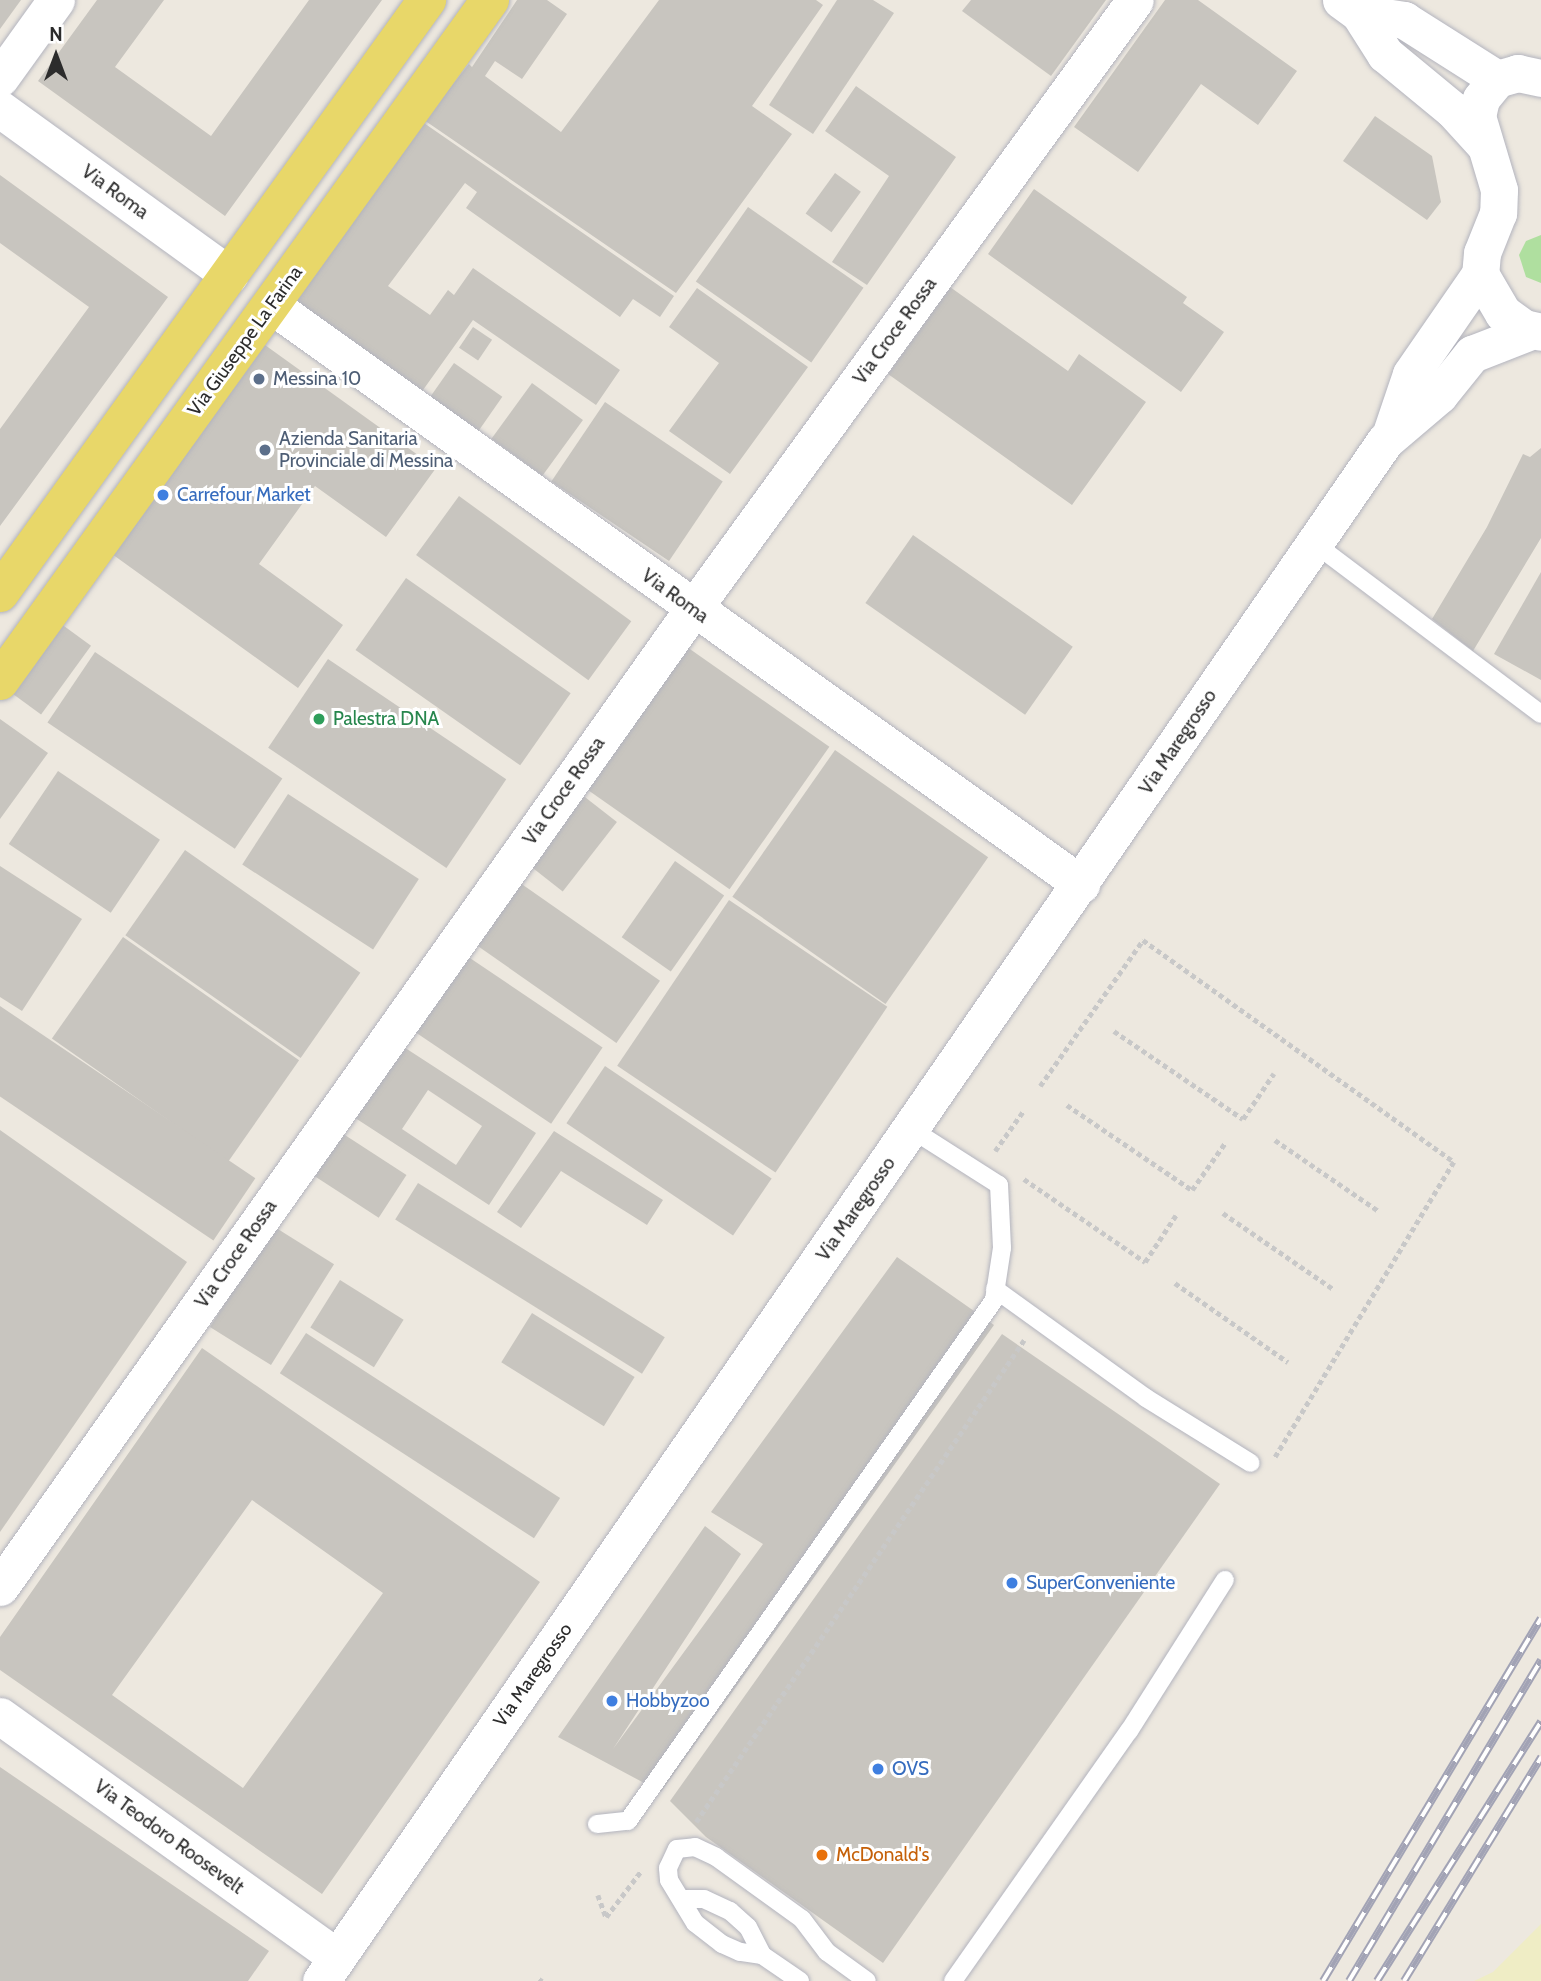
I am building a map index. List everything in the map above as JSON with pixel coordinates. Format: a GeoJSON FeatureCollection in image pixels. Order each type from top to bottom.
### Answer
{"type":"FeatureCollection","features":[{"type":"Feature","properties":{"kind":"main road"},"geometry":{"type":"LineString","coordinates":[[0,593],[426,0]]}},
{"type":"Feature","properties":{"kind":"main road","name":"Via Giuseppe La Farina"},"geometry":{"type":"LineString","coordinates":[[0,681],[490,0]]}},
{"type":"Feature","properties":{"kind":"street"},"geometry":{"type":"LineString","coordinates":[[0,78],[56,0]]}},
{"type":"Feature","properties":{"kind":"street","name":"Via Croce Rossa"},"geometry":{"type":"LineString","coordinates":[[0,1587],[693,609],[1135,0]]}},
{"type":"Feature","properties":{"kind":"street"},"geometry":{"type":"LineString","coordinates":[[1350,6],[1404,20],[1524,72]]}},
{"type":"Feature","properties":{"kind":"street"},"geometry":{"type":"LineString","coordinates":[[1350,6],[1385,54],[1453,110],[1483,143]]}},
{"type":"Feature","properties":{"kind":"street"},"geometry":{"type":"LineString","coordinates":[[1390,436],[1411,374],[1479,274],[1499,205],[1498,177],[1483,143],[1478,106],[1524,72]]}},
{"type":"Feature","properties":{"kind":"street","name":"Via Roma"},"geometry":{"type":"LineString","coordinates":[[0,110],[229,275]]}},
{"type":"Feature","properties":{"kind":"street"},"geometry":{"type":"LineString","coordinates":[[1479,274],[1498,309],[1538,332]]}},
{"type":"Feature","properties":{"kind":"street","name":"Via Roma"},"geometry":{"type":"LineString","coordinates":[[271,305],[1081,884]]}},
{"type":"Feature","properties":{"kind":"street"},"geometry":{"type":"LineString","coordinates":[[1390,436],[1439,395],[1472,354],[1538,332]]}},
{"type":"Feature","properties":{"kind":"street","name":"Via Maregrosso"},"geometry":{"type":"LineString","coordinates":[[329,1969],[1390,436]]}},
{"type":"Feature","properties":{"kind":"street","name":"Via Teodoro Roosevelt"},"geometry":{"type":"LineString","coordinates":[[0,1716],[329,1969]]}},
{"type":"Feature","properties":{"kind":"lane"},"geometry":{"type":"LineString","coordinates":[[1314,543],[1541,714]]}},
{"type":"Feature","properties":{"kind":"lane"},"geometry":{"type":"LineString","coordinates":[[597,1824],[628,1821],[994,1300],[1002,1248],[999,1185],[911,1129]]}},
{"type":"Feature","properties":{"kind":"lane"},"geometry":{"type":"LineString","coordinates":[[995,1289],[1146,1398],[1251,1463]]}},
{"type":"Feature","properties":{"kind":"lane"},"geometry":{"type":"LineString","coordinates":[[953,1981],[1129,1731],[1225,1580]]}},
{"type":"Feature","properties":{"kind":"lane"},"geometry":{"type":"LineString","coordinates":[[800,1981],[762,1955],[740,1952],[722,1944],[695,1923],[669,1880],[668,1868],[677,1849],[695,1846],[802,1919],[827,1952],[867,1981]]}},
{"type":"Feature","properties":{"kind":"lane"},"geometry":{"type":"LineString","coordinates":[[682,1899],[704,1899],[730,1911],[748,1927],[762,1955]]}},
{"type":"Feature","properties":{"kind":"path"},"geometry":{"type":"LineString","coordinates":[[1040,1086],[1143,940],[1454,1162],[1273,1460]]}},
{"type":"Feature","properties":{"kind":"path"},"geometry":{"type":"LineString","coordinates":[[1114,1031],[1243,1119],[1274,1073]]}},
{"type":"Feature","properties":{"kind":"path"},"geometry":{"type":"LineString","coordinates":[[1067,1105],[1192,1190],[1225,1143]]}},
{"type":"Feature","properties":{"kind":"path"},"geometry":{"type":"LineString","coordinates":[[991,1158],[1024,1110]]}},
{"type":"Feature","properties":{"kind":"path"},"geometry":{"type":"LineString","coordinates":[[1275,1140],[1380,1212]]}},
{"type":"Feature","properties":{"kind":"path"},"geometry":{"type":"LineString","coordinates":[[1018,1175],[1144,1262],[1176,1215]]}},
{"type":"Feature","properties":{"kind":"path"},"geometry":{"type":"LineString","coordinates":[[1223,1213],[1333,1289]]}},
{"type":"Feature","properties":{"kind":"path"},"geometry":{"type":"LineString","coordinates":[[1175,1283],[1288,1362]]}},
{"type":"Feature","properties":{"kind":"path"},"geometry":{"type":"LineString","coordinates":[[691,1829],[1028,1334]]}},
{"type":"Feature","properties":{"kind":"path"},"geometry":{"type":"LineString","coordinates":[[598,1895],[606,1917],[648,1861]]}},
{"type":"Feature","properties":{"kind":"green space"},"geometry":{"type":"Polygon","coordinates":[[[1541,235],[1541,283],[1526,277],[1519,255],[1526,241],[1541,235]]]}},
{"type":"Feature","properties":{"kind":"sand"},"geometry":{"type":"Polygon","coordinates":[[[1541,1924],[1541,1981],[1474,1981],[1493,1972],[1541,1924]]]}},
{"type":"Feature","properties":{"kind":"building"},"geometry":{"type":"Polygon","coordinates":[[[0,0],[21,0],[0,29],[0,0]]]}},
{"type":"Feature","properties":{"kind":"building"},"geometry":{"type":"Polygon","coordinates":[[[97,0],[164,0],[115,67],[211,136],[309,0],[382,0],[225,216],[38,81],[97,0]]]}},
{"type":"Feature","properties":{"kind":"building"},"geometry":{"type":"Polygon","coordinates":[[[517,0],[547,0],[567,14],[522,79],[495,61],[485,76],[561,132],[659,0],[816,0],[823,5],[752,106],[792,134],[676,293],[424,120],[469,64],[472,67],[517,0]]]}},
{"type":"Feature","properties":{"kind":"building"},"geometry":{"type":"Polygon","coordinates":[[[837,0],[873,0],[894,13],[813,134],[769,105],[837,0]]]}},
{"type":"Feature","properties":{"kind":"building"},"geometry":{"type":"Polygon","coordinates":[[[971,0],[1106,0],[1051,76],[962,11],[971,0]]]}},
{"type":"Feature","properties":{"kind":"building"},"geometry":{"type":"Polygon","coordinates":[[[1165,0],[1198,0],[1297,71],[1258,125],[1201,84],[1138,172],[1074,127],[1165,0]]]}},
{"type":"Feature","properties":{"kind":"building"},"geometry":{"type":"Polygon","coordinates":[[[856,86],[956,157],[867,285],[832,262],[889,176],[825,131],[856,86]]]}},
{"type":"Feature","properties":{"kind":"building"},"geometry":{"type":"Polygon","coordinates":[[[1375,116],[1432,156],[1441,202],[1427,220],[1343,161],[1375,116]]]}},
{"type":"Feature","properties":{"kind":"building"},"geometry":{"type":"Polygon","coordinates":[[[421,121],[674,296],[660,317],[633,299],[620,317],[466,208],[477,192],[465,183],[388,286],[430,315],[448,290],[454,295],[473,268],[620,370],[596,405],[473,320],[418,397],[288,306],[421,121]]]}},
{"type":"Feature","properties":{"kind":"building"},"geometry":{"type":"Polygon","coordinates":[[[835,173],[861,192],[831,232],[806,213],[835,173]]]}},
{"type":"Feature","properties":{"kind":"building"},"geometry":{"type":"Polygon","coordinates":[[[0,175],[168,297],[0,526],[0,429],[89,307],[0,243],[0,175]]]}},
{"type":"Feature","properties":{"kind":"building"},"geometry":{"type":"Polygon","coordinates":[[[1034,189],[1187,297],[1183,303],[1224,332],[1181,392],[988,254],[1034,189]]]}},
{"type":"Feature","properties":{"kind":"building"},"geometry":{"type":"Polygon","coordinates":[[[748,207],[864,288],[811,362],[696,282],[748,207]]]}},
{"type":"Feature","properties":{"kind":"building"},"geometry":{"type":"Polygon","coordinates":[[[950,287],[1068,371],[1079,354],[1146,402],[1072,505],[888,374],[950,287]]]}},
{"type":"Feature","properties":{"kind":"building"},"geometry":{"type":"Polygon","coordinates":[[[697,288],[808,367],[730,474],[669,431],[719,363],[669,327],[697,288]]]}},
{"type":"Feature","properties":{"kind":"building"},"geometry":{"type":"Polygon","coordinates":[[[473,327],[492,340],[478,361],[459,348],[473,327]]]}},
{"type":"Feature","properties":{"kind":"building"},"geometry":{"type":"Polygon","coordinates":[[[258,340],[436,468],[386,537],[315,486],[259,564],[343,625],[298,688],[105,549],[258,340]]]}},
{"type":"Feature","properties":{"kind":"building"},"geometry":{"type":"Polygon","coordinates":[[[454,363],[502,397],[477,433],[429,399],[454,363]]]}},
{"type":"Feature","properties":{"kind":"building"},"geometry":{"type":"Polygon","coordinates":[[[532,383],[583,420],[542,476],[491,439],[532,383]]]}},
{"type":"Feature","properties":{"kind":"building"},"geometry":{"type":"Polygon","coordinates":[[[605,402],[723,481],[669,561],[551,482],[605,402]]]}},
{"type":"Feature","properties":{"kind":"building"},"geometry":{"type":"Polygon","coordinates":[[[1541,448],[1541,538],[1473,651],[1432,619],[1487,527],[1523,454],[1530,457],[1541,448]]]}},
{"type":"Feature","properties":{"kind":"building"},"geometry":{"type":"Polygon","coordinates":[[[459,496],[631,621],[588,680],[416,555],[459,496]]]}},
{"type":"Feature","properties":{"kind":"building"},"geometry":{"type":"Polygon","coordinates":[[[913,535],[1073,647],[1025,715],[865,603],[913,535]]]}},
{"type":"Feature","properties":{"kind":"building"},"geometry":{"type":"Polygon","coordinates":[[[1541,572],[1541,680],[1494,654],[1541,572]]]}},
{"type":"Feature","properties":{"kind":"building"},"geometry":{"type":"Polygon","coordinates":[[[406,578],[571,693],[520,765],[356,650],[406,578]]]}},
{"type":"Feature","properties":{"kind":"building"},"geometry":{"type":"Polygon","coordinates":[[[53,618],[91,646],[41,714],[3,687],[53,618]]]}},
{"type":"Feature","properties":{"kind":"building"},"geometry":{"type":"Polygon","coordinates":[[[677,640],[829,747],[730,889],[577,783],[677,640]]]}},
{"type":"Feature","properties":{"kind":"building"},"geometry":{"type":"Polygon","coordinates":[[[95,652],[282,778],[235,849],[47,722],[95,652]]]}},
{"type":"Feature","properties":{"kind":"building"},"geometry":{"type":"Polygon","coordinates":[[[328,659],[506,779],[446,868],[268,748],[328,659]]]}},
{"type":"Feature","properties":{"kind":"building"},"geometry":{"type":"Polygon","coordinates":[[[0,719],[48,753],[0,819],[0,719]]]}},
{"type":"Feature","properties":{"kind":"building"},"geometry":{"type":"Polygon","coordinates":[[[835,750],[988,857],[886,1004],[732,897],[835,750]]]}},
{"type":"Feature","properties":{"kind":"building"},"geometry":{"type":"Polygon","coordinates":[[[58,771],[160,840],[111,913],[9,844],[58,771]]]}},
{"type":"Feature","properties":{"kind":"building"},"geometry":{"type":"Polygon","coordinates":[[[572,787],[617,822],[563,891],[518,856],[572,787]]]}},
{"type":"Feature","properties":{"kind":"building"},"geometry":{"type":"Polygon","coordinates":[[[288,794],[419,879],[373,949],[242,864],[288,794]]]}},
{"type":"Feature","properties":{"kind":"building"},"geometry":{"type":"Polygon","coordinates":[[[185,850],[360,973],[301,1058],[125,935],[185,850]]]}},
{"type":"Feature","properties":{"kind":"building"},"geometry":{"type":"Polygon","coordinates":[[[675,861],[724,895],[671,972],[622,937],[675,861]]]}},
{"type":"Feature","properties":{"kind":"building"},"geometry":{"type":"Polygon","coordinates":[[[0,866],[82,919],[22,1011],[0,997],[0,866]]]}},
{"type":"Feature","properties":{"kind":"building"},"geometry":{"type":"Polygon","coordinates":[[[506,873],[660,981],[616,1043],[462,935],[506,873]]]}},
{"type":"Feature","properties":{"kind":"building"},"geometry":{"type":"Polygon","coordinates":[[[729,900],[887,1007],[776,1173],[617,1066],[729,900]]]}},
{"type":"Feature","properties":{"kind":"building"},"geometry":{"type":"Polygon","coordinates":[[[123,937],[299,1060],[228,1162],[52,1039],[123,937]]]}},
{"type":"Feature","properties":{"kind":"building"},"geometry":{"type":"Polygon","coordinates":[[[455,948],[603,1048],[551,1124],[404,1024],[455,948]]]}},
{"type":"Feature","properties":{"kind":"building"},"geometry":{"type":"Polygon","coordinates":[[[0,1006],[255,1178],[213,1240],[0,1096],[0,1006]]]}},
{"type":"Feature","properties":{"kind":"building"},"geometry":{"type":"Polygon","coordinates":[[[393,1040],[536,1133],[489,1205],[346,1112],[393,1040]],[[428,1090],[402,1129],[456,1165],[482,1126],[428,1090]]]}},
{"type":"Feature","properties":{"kind":"building"},"geometry":{"type":"Polygon","coordinates":[[[605,1066],[772,1178],[733,1236],[566,1123],[605,1066]]]}},
{"type":"Feature","properties":{"kind":"building"},"geometry":{"type":"Polygon","coordinates":[[[331,1126],[406,1175],[379,1218],[303,1169],[331,1126]]]}},
{"type":"Feature","properties":{"kind":"building"},"geometry":{"type":"Polygon","coordinates":[[[0,1130],[187,1262],[0,1532],[0,1130]]]}},
{"type":"Feature","properties":{"kind":"building"},"geometry":{"type":"Polygon","coordinates":[[[554,1131],[663,1200],[647,1225],[561,1171],[521,1228],[497,1212],[554,1131]]]}},
{"type":"Feature","properties":{"kind":"building"},"geometry":{"type":"Polygon","coordinates":[[[418,1183],[665,1337],[642,1374],[395,1219],[418,1183]]]}},
{"type":"Feature","properties":{"kind":"building"},"geometry":{"type":"Polygon","coordinates":[[[273,1226],[334,1264],[271,1365],[210,1327],[273,1226]]]}},
{"type":"Feature","properties":{"kind":"building"},"geometry":{"type":"Polygon","coordinates":[[[897,1257],[994,1325],[661,1792],[558,1737],[705,1526],[741,1554],[613,1749],[763,1544],[711,1512],[897,1257]]]}},
{"type":"Feature","properties":{"kind":"building"},"geometry":{"type":"Polygon","coordinates":[[[340,1280],[404,1320],[374,1367],[310,1327],[340,1280]]]}},
{"type":"Feature","properties":{"kind":"building"},"geometry":{"type":"Polygon","coordinates":[[[532,1313],[635,1377],[604,1426],[501,1362],[532,1313]]]}},
{"type":"Feature","properties":{"kind":"building"},"geometry":{"type":"Polygon","coordinates":[[[306,1333],[560,1498],[534,1538],[280,1373],[306,1333]]]}},
{"type":"Feature","properties":{"kind":"building"},"geometry":{"type":"Polygon","coordinates":[[[1002,1334],[1220,1484],[883,1963],[706,1837],[670,1801],[1002,1334]]]}},
{"type":"Feature","properties":{"kind":"building"},"geometry":{"type":"Polygon","coordinates":[[[202,1348],[540,1582],[322,1894],[0,1670],[0,1637],[202,1348]],[[252,1500],[112,1695],[243,1788],[383,1593],[252,1500]]]}},
{"type":"Feature","properties":{"kind":"building"},"geometry":{"type":"Polygon","coordinates":[[[0,1767],[269,1951],[248,1981],[0,1981],[0,1767]]]}},
{"type":"Feature","properties":{"kind":"railway"},"geometry":{"type":"LineString","coordinates":[[1323,1981],[1541,1618]]}},
{"type":"Feature","properties":{"kind":"railway"},"geometry":{"type":"LineString","coordinates":[[1349,1981],[1541,1660]]}},
{"type":"Feature","properties":{"kind":"railway"},"geometry":{"type":"LineString","coordinates":[[1377,1981],[1541,1722]]}},
{"type":"Feature","properties":{"kind":"railway"},"geometry":{"type":"LineString","coordinates":[[1404,1981],[1541,1757]]}},
{"type":"Feature","properties":{"kind":"place","name":"Messina 10"},"geometry":{"type":"Point","coordinates":[259,379]}},
{"type":"Feature","properties":{"kind":"place","name":"Azienda Sanitaria Provinciale di Messina"},"geometry":{"type":"Point","coordinates":[265,450]}},
{"type":"Feature","properties":{"kind":"place","name":"Carrefour Market"},"geometry":{"type":"Point","coordinates":[163,495]}},
{"type":"Feature","properties":{"kind":"place","name":"Palestra DNA"},"geometry":{"type":"Point","coordinates":[319,719]}},
{"type":"Feature","properties":{"kind":"place","name":"SuperConveniente"},"geometry":{"type":"Point","coordinates":[1012,1583]}},
{"type":"Feature","properties":{"kind":"place","name":"Hobbyzoo"},"geometry":{"type":"Point","coordinates":[612,1701]}},
{"type":"Feature","properties":{"kind":"place","name":"OVS"},"geometry":{"type":"Point","coordinates":[878,1769]}},
{"type":"Feature","properties":{"kind":"place","name":"McDonald's"},"geometry":{"type":"Point","coordinates":[822,1855]}}]}
